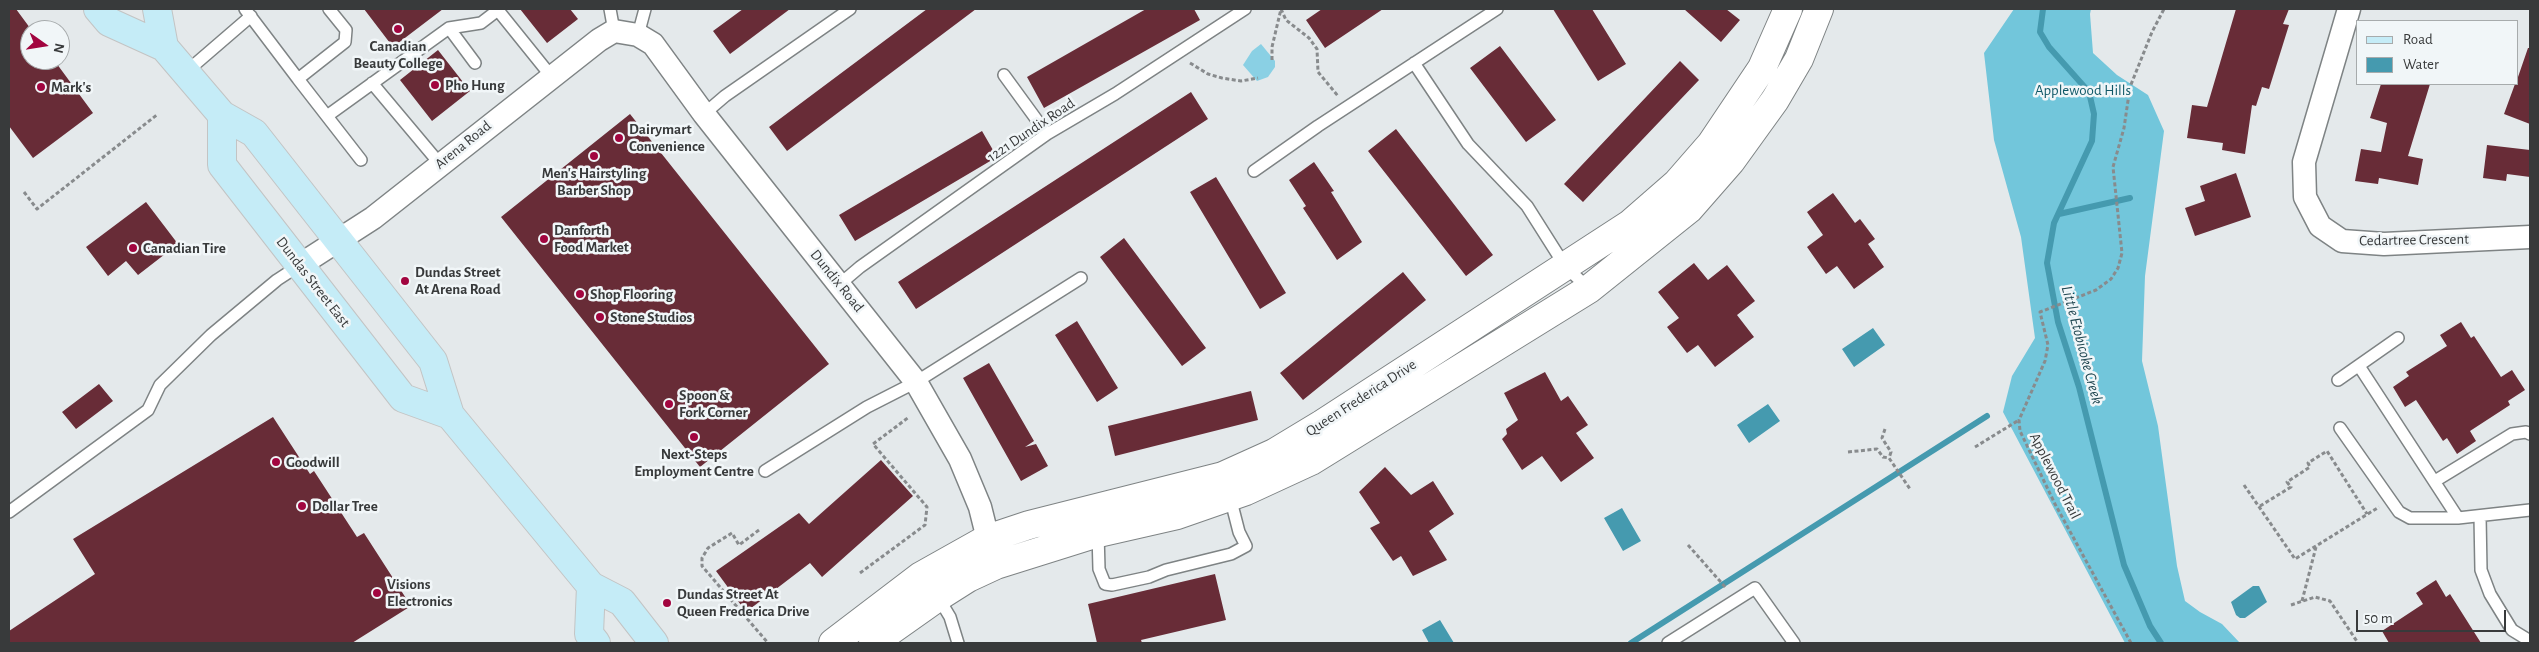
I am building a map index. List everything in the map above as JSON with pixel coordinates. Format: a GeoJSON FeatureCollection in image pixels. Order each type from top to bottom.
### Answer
{"type":"FeatureCollection","features":[{"type":"Feature","properties":{"kind":"main road"},"geometry":{"type":"LineString","coordinates":[[98,9],[109,22],[164,47],[222,116],[254,133],[433,361],[450,415],[591,586],[622,602],[654,643]]}},
{"type":"Feature","properties":{"kind":"main road"},"geometry":{"type":"LineString","coordinates":[[157,9],[164,47]]}},
{"type":"Feature","properties":{"kind":"main road","name":"Dundas Street East"},"geometry":{"type":"LineString","coordinates":[[222,116],[222,165],[403,398],[450,415]]}},
{"type":"Feature","properties":{"kind":"main road"},"geometry":{"type":"LineString","coordinates":[[591,586],[588,634],[596,643]]}},
{"type":"Feature","properties":{"kind":"street","name":"Queen Frederica Drive"},"geometry":{"type":"LineString","coordinates":[[833,643],[929,586],[968,578],[996,565],[1098,533],[1177,515],[1227,487],[1274,453],[1322,424],[1630,224],[1677,183],[1711,144],[1762,68],[1788,9]]}},
{"type":"Feature","properties":{"kind":"street","name":"Queen Frederica Drive"},"geometry":{"type":"LineString","coordinates":[[873,643],[929,586],[987,539],[1038,522],[1227,487],[1268,482],[1338,446],[1589,289],[1689,209],[1732,161],[1775,100],[1799,59],[1819,9]]}},
{"type":"Feature","properties":{"kind":"street","name":"Cedartree Crescent"},"geometry":{"type":"LineString","coordinates":[[2349,9],[2304,162],[2305,197],[2320,226],[2342,241],[2384,244],[2530,237]]}},
{"type":"Feature","properties":{"kind":"street","name":"Arena Road"},"geometry":{"type":"LineString","coordinates":[[300,265],[379,213],[550,76],[627,33]]}},
{"type":"Feature","properties":{"kind":"street","name":"Dundix Road"},"geometry":{"type":"LineString","coordinates":[[627,33],[653,44],[704,114],[916,382],[960,459],[980,507],[987,539],[996,565]]}},
{"type":"Feature","properties":{"kind":"lane"},"geometry":{"type":"LineString","coordinates":[[298,79],[345,42],[346,30],[329,9]]}},
{"type":"Feature","properties":{"kind":"lane"},"geometry":{"type":"LineString","coordinates":[[327,116],[449,28],[481,23],[497,9],[550,76]]}},
{"type":"Feature","properties":{"kind":"lane"},"geometry":{"type":"LineString","coordinates":[[610,9],[627,33],[645,9]]}},
{"type":"Feature","properties":{"kind":"lane"},"geometry":{"type":"LineString","coordinates":[[704,114],[725,96],[850,9]]}},
{"type":"Feature","properties":{"kind":"lane","name":"1221 Dundix Road"},"geometry":{"type":"LineString","coordinates":[[840,284],[860,267],[1047,134],[1115,94],[1245,9]]}},
{"type":"Feature","properties":{"kind":"lane"},"geometry":{"type":"LineString","coordinates":[[1254,171],[1347,107],[1497,9]]}},
{"type":"Feature","properties":{"kind":"lane"},"geometry":{"type":"LineString","coordinates":[[185,72],[248,12],[362,160]]}},
{"type":"Feature","properties":{"kind":"lane"},"geometry":{"type":"LineString","coordinates":[[449,28],[475,63]]}},
{"type":"Feature","properties":{"kind":"lane"},"geometry":{"type":"LineString","coordinates":[[1414,64],[1468,144],[1527,206],[1565,266],[1589,289]]}},
{"type":"Feature","properties":{"kind":"lane"},"geometry":{"type":"LineString","coordinates":[[1004,75],[1047,134]]}},
{"type":"Feature","properties":{"kind":"lane"},"geometry":{"type":"LineString","coordinates":[[372,83],[440,164]]}},
{"type":"Feature","properties":{"kind":"lane"},"geometry":{"type":"LineString","coordinates":[[9,512],[148,410],[160,385],[205,342],[270,286],[300,265]]}},
{"type":"Feature","properties":{"kind":"lane"},"geometry":{"type":"LineString","coordinates":[[765,471],[867,407],[916,382],[1081,278]]}},
{"type":"Feature","properties":{"kind":"lane"},"geometry":{"type":"LineString","coordinates":[[2338,380],[2398,338]]}},
{"type":"Feature","properties":{"kind":"lane"},"geometry":{"type":"LineString","coordinates":[[2359,366],[2458,518]]}},
{"type":"Feature","properties":{"kind":"lane"},"geometry":{"type":"LineString","coordinates":[[2340,428],[2390,500],[2400,512],[2410,518],[2458,518],[2530,510]]}},
{"type":"Feature","properties":{"kind":"lane"},"geometry":{"type":"LineString","coordinates":[[2434,481],[2512,434],[2530,434]]}},
{"type":"Feature","properties":{"kind":"lane"},"geometry":{"type":"LineString","coordinates":[[1098,533],[1099,569],[1106,584],[1112,586],[1231,554],[1246,546],[1239,532],[1227,487]]}},
{"type":"Feature","properties":{"kind":"lane"},"geometry":{"type":"LineString","coordinates":[[2480,516],[2481,570],[2487,586],[2512,630],[2530,641]]}},
{"type":"Feature","properties":{"kind":"lane"},"geometry":{"type":"LineString","coordinates":[[929,586],[950,616],[958,643]]}},
{"type":"Feature","properties":{"kind":"lane"},"geometry":{"type":"LineString","coordinates":[[1668,643],[1755,588],[1794,643]]}},
{"type":"Feature","properties":{"kind":"path"},"geometry":{"type":"LineString","coordinates":[[1272,60],[1272,47],[1281,9]]}},
{"type":"Feature","properties":{"kind":"path"},"geometry":{"type":"LineString","coordinates":[[1281,9],[1286,20],[1309,38],[1317,49],[1318,72],[1347,107]]}},
{"type":"Feature","properties":{"kind":"path","name":"Applewood Trail"},"geometry":{"type":"LineString","coordinates":[[2131,643],[2055,504],[2020,431],[2019,420],[2045,362],[2048,345],[2040,312],[2084,295],[2111,279],[2118,268],[2122,253],[2113,167],[2124,128],[2130,87],[2164,9]]}},
{"type":"Feature","properties":{"kind":"path"},"geometry":{"type":"LineString","coordinates":[[1179,52],[1193,66],[1208,74],[1232,80],[1258,78]]}},
{"type":"Feature","properties":{"kind":"path"},"geometry":{"type":"LineString","coordinates":[[24,192],[38,209],[158,114]]}},
{"type":"Feature","properties":{"kind":"path"},"geometry":{"type":"LineString","coordinates":[[860,573],[925,525],[927,507],[873,444],[909,417]]}},
{"type":"Feature","properties":{"kind":"path"},"geometry":{"type":"LineString","coordinates":[[1975,447],[2019,420]]}},
{"type":"Feature","properties":{"kind":"path"},"geometry":{"type":"LineString","coordinates":[[1886,430],[1882,438],[1890,452],[1889,459]]}},
{"type":"Feature","properties":{"kind":"path"},"geometry":{"type":"LineString","coordinates":[[1848,452],[1876,449],[1883,457],[1889,459],[1910,489]]}},
{"type":"Feature","properties":{"kind":"path"},"geometry":{"type":"LineString","coordinates":[[2260,506],[2290,487],[2287,482],[2310,467],[2308,463],[2327,451],[2367,514]]}},
{"type":"Feature","properties":{"kind":"path"},"geometry":{"type":"LineString","coordinates":[[2244,485],[2295,559],[2390,500]]}},
{"type":"Feature","properties":{"kind":"path"},"geometry":{"type":"LineString","coordinates":[[759,530],[739,544],[732,533],[708,548],[702,558],[702,566],[768,643]]}},
{"type":"Feature","properties":{"kind":"path"},"geometry":{"type":"LineString","coordinates":[[1688,545],[1718,577],[1727,590]]}},
{"type":"Feature","properties":{"kind":"path"},"geometry":{"type":"LineString","coordinates":[[2302,601],[2316,546]]}},
{"type":"Feature","properties":{"kind":"path"},"geometry":{"type":"LineString","coordinates":[[2291,605],[2315,597],[2330,601],[2358,643]]}},
{"type":"Feature","properties":{"kind":"shaded area"},"geometry":{"type":"Polygon","coordinates":[[[1261,44],[1275,61],[1275,67],[1268,77],[1257,81],[1243,65],[1252,51],[1261,44]]]}},
{"type":"Feature","properties":{"kind":"green space","name":"Applewood Hills"},"geometry":{"type":"Polygon","coordinates":[[[2014,9],[2091,9],[2093,53],[2117,75],[2148,95],[2164,131],[2145,276],[2142,361],[2158,426],[2177,566],[2185,601],[2222,624],[2240,643],[2125,643],[2003,412],[2012,376],[2035,338],[2021,237],[1994,140],[1984,53],[2014,9]]]}},
{"type":"Feature","properties":{"kind":"water"},"geometry":{"type":"Polygon","coordinates":[[[1873,328],[1885,345],[1854,367],[1842,349],[1873,328]]]}},
{"type":"Feature","properties":{"kind":"water"},"geometry":{"type":"Polygon","coordinates":[[[1768,404],[1780,421],[1749,443],[1737,425],[1768,404]]]}},
{"type":"Feature","properties":{"kind":"water"},"geometry":{"type":"Polygon","coordinates":[[[1622,508],[1641,541],[1623,551],[1604,518],[1622,508]]]}},
{"type":"Feature","properties":{"kind":"water"},"geometry":{"type":"Polygon","coordinates":[[[2253,586],[2259,586],[2267,602],[2245,618],[2240,618],[2236,615],[2231,602],[2253,586]]]}},
{"type":"Feature","properties":{"kind":"water"},"geometry":{"type":"Polygon","coordinates":[[[1440,620],[1454,643],[1429,643],[1422,630],[1440,620]]]}},
{"type":"Feature","properties":{"kind":"building","name":"Mark's"},"geometry":{"type":"Polygon","coordinates":[[[9,9],[16,9],[24,20],[20,20],[20,70],[61,70],[93,113],[33,158],[9,126],[9,9]]]}},
{"type":"Feature","properties":{"kind":"building","name":"Canadian Beauty College"},"geometry":{"type":"Polygon","coordinates":[[[364,9],[443,9],[393,47],[364,9]]]}},
{"type":"Feature","properties":{"kind":"building"},"geometry":{"type":"Polygon","coordinates":[[[520,9],[570,9],[578,19],[547,43],[520,9]]]}},
{"type":"Feature","properties":{"kind":"building"},"geometry":{"type":"Polygon","coordinates":[[[743,9],[790,9],[730,54],[713,31],[743,9]]]}},
{"type":"Feature","properties":{"kind":"building"},"geometry":{"type":"Polygon","coordinates":[[[927,9],[976,9],[787,151],[769,127],[927,9]]]}},
{"type":"Feature","properties":{"kind":"building"},"geometry":{"type":"Polygon","coordinates":[[[1146,9],[1194,9],[1200,20],[1044,108],[1027,77],[1146,9]]]}},
{"type":"Feature","properties":{"kind":"building"},"geometry":{"type":"Polygon","coordinates":[[[1322,9],[1383,9],[1325,48],[1306,20],[1322,9]]]}},
{"type":"Feature","properties":{"kind":"building"},"geometry":{"type":"Polygon","coordinates":[[[1553,9],[1592,9],[1626,64],[1598,81],[1553,9]]]}},
{"type":"Feature","properties":{"kind":"building"},"geometry":{"type":"Polygon","coordinates":[[[1684,9],[1726,9],[1740,20],[1721,42],[1684,9]]]}},
{"type":"Feature","properties":{"kind":"building"},"geometry":{"type":"Polygon","coordinates":[[[2236,9],[2289,9],[2283,24],[2289,25],[2269,89],[2262,87],[2256,106],[2252,105],[2245,154],[2222,150],[2223,143],[2187,138],[2192,105],[2207,107],[2236,9]]]}},
{"type":"Feature","properties":{"kind":"building"},"geometry":{"type":"Polygon","coordinates":[[[1500,46],[1556,120],[1526,142],[1470,68],[1500,46]]]}},
{"type":"Feature","properties":{"kind":"building"},"geometry":{"type":"Polygon","coordinates":[[[2528,48],[2530,48],[2530,124],[2504,114],[2515,85],[2519,85],[2519,74],[2528,48]]]}},
{"type":"Feature","properties":{"kind":"building","name":"Pho Hung"},"geometry":{"type":"Polygon","coordinates":[[[438,50],[470,91],[432,121],[400,80],[438,50]]]}},
{"type":"Feature","properties":{"kind":"building"},"geometry":{"type":"Polygon","coordinates":[[[1680,61],[1699,80],[1583,202],[1564,184],[1680,61]]]}},
{"type":"Feature","properties":{"kind":"building"},"geometry":{"type":"Polygon","coordinates":[[[2381,85],[2430,85],[2408,156],[2423,159],[2418,185],[2379,178],[2378,184],[2355,181],[2361,149],[2381,152],[2387,123],[2370,118],[2381,85]]]}},
{"type":"Feature","properties":{"kind":"building"},"geometry":{"type":"Polygon","coordinates":[[[1191,92],[1208,119],[916,309],[898,282],[1191,92]]]}},
{"type":"Feature","properties":{"kind":"building"},"geometry":{"type":"Polygon","coordinates":[[[630,114],[829,364],[700,467],[501,217],[630,114]]]}},
{"type":"Feature","properties":{"kind":"building"},"geometry":{"type":"Polygon","coordinates":[[[1396,129],[1493,255],[1466,276],[1368,151],[1396,129]]]}},
{"type":"Feature","properties":{"kind":"building"},"geometry":{"type":"Polygon","coordinates":[[[982,131],[997,157],[855,241],[839,215],[982,131]]]}},
{"type":"Feature","properties":{"kind":"building"},"geometry":{"type":"Polygon","coordinates":[[[2487,145],[2530,150],[2530,177],[2507,174],[2506,181],[2483,178],[2487,145]]]}},
{"type":"Feature","properties":{"kind":"building"},"geometry":{"type":"Polygon","coordinates":[[[1314,162],[1334,191],[1331,192],[1362,242],[1337,260],[1303,208],[1306,206],[1289,180],[1314,162]]]}},
{"type":"Feature","properties":{"kind":"building"},"geometry":{"type":"Polygon","coordinates":[[[2236,173],[2251,217],[2195,236],[2185,208],[2205,201],[2200,186],[2236,173]]]}},
{"type":"Feature","properties":{"kind":"building"},"geometry":{"type":"Polygon","coordinates":[[[1216,177],[1286,293],[1260,309],[1190,192],[1216,177]]]}},
{"type":"Feature","properties":{"kind":"building"},"geometry":{"type":"Polygon","coordinates":[[[1833,193],[1855,223],[1860,219],[1875,239],[1868,244],[1884,267],[1854,289],[1837,266],[1826,274],[1807,247],[1823,235],[1807,212],[1833,193]]]}},
{"type":"Feature","properties":{"kind":"building"},"geometry":{"type":"Polygon","coordinates":[[[146,202],[178,244],[138,275],[126,261],[108,276],[86,247],[146,202]]]}},
{"type":"Feature","properties":{"kind":"building"},"geometry":{"type":"Polygon","coordinates":[[[1124,238],[1206,348],[1182,366],[1100,257],[1124,238]]]}},
{"type":"Feature","properties":{"kind":"building"},"geometry":{"type":"Polygon","coordinates":[[[1694,263],[1708,280],[1727,265],[1755,301],[1737,315],[1754,337],[1715,367],[1698,345],[1687,353],[1667,327],[1679,318],[1658,292],[1694,263]]]}},
{"type":"Feature","properties":{"kind":"building"},"geometry":{"type":"Polygon","coordinates":[[[1403,272],[1426,300],[1303,400],[1280,373],[1403,272]]]}},
{"type":"Feature","properties":{"kind":"building"},"geometry":{"type":"Polygon","coordinates":[[[1077,321],[1118,388],[1097,402],[1055,335],[1077,321]]]}},
{"type":"Feature","properties":{"kind":"building"},"geometry":{"type":"Polygon","coordinates":[[[2461,322],[2471,338],[2474,336],[2501,377],[2512,370],[2525,390],[2508,401],[2510,405],[2470,431],[2476,441],[2457,454],[2447,438],[2443,441],[2416,400],[2405,407],[2393,387],[2409,376],[2406,372],[2447,346],[2440,335],[2461,322]]]}},
{"type":"Feature","properties":{"kind":"building"},"geometry":{"type":"Polygon","coordinates":[[[989,363],[1034,441],[1025,447],[1036,444],[1048,466],[1021,481],[963,378],[989,363]]]}},
{"type":"Feature","properties":{"kind":"building"},"geometry":{"type":"Polygon","coordinates":[[[1545,372],[1561,401],[1568,396],[1588,425],[1576,433],[1594,458],[1561,482],[1542,456],[1522,470],[1502,439],[1507,434],[1506,429],[1518,420],[1504,393],[1545,372]]]}},
{"type":"Feature","properties":{"kind":"building"},"geometry":{"type":"Polygon","coordinates":[[[99,384],[113,401],[76,429],[62,412],[99,384]]]}},
{"type":"Feature","properties":{"kind":"building"},"geometry":{"type":"Polygon","coordinates":[[[1251,391],[1258,420],[1115,456],[1108,426],[1251,391]]]}},
{"type":"Feature","properties":{"kind":"building"},"geometry":{"type":"Polygon","coordinates":[[[273,417],[310,474],[314,471],[357,537],[364,533],[411,606],[352,643],[9,643],[9,631],[95,574],[73,539],[273,417]]]}},
{"type":"Feature","properties":{"kind":"building"},"geometry":{"type":"Polygon","coordinates":[[[881,460],[913,496],[822,577],[810,563],[746,612],[716,571],[799,513],[809,524],[881,460]]]}},
{"type":"Feature","properties":{"kind":"building"},"geometry":{"type":"Polygon","coordinates":[[[1385,467],[1411,495],[1433,481],[1454,514],[1429,531],[1447,560],[1413,576],[1401,556],[1393,561],[1370,528],[1380,523],[1359,492],[1385,467]]]}},
{"type":"Feature","properties":{"kind":"building"},"geometry":{"type":"Polygon","coordinates":[[[1215,574],[1226,620],[1141,640],[1142,643],[1097,643],[1088,604],[1215,574]]]}},
{"type":"Feature","properties":{"kind":"building"},"geometry":{"type":"Polygon","coordinates":[[[2436,580],[2446,597],[2450,594],[2481,643],[2389,643],[2382,631],[2423,604],[2416,593],[2436,580]]]}},
{"type":"Feature","properties":{"kind":"waterway","name":"Little Etobicoke Creek"},"geometry":{"type":"LineString","coordinates":[[2043,9],[2040,32],[2049,47],[2089,92],[2094,114],[2092,141],[2054,223],[2047,263],[2058,322],[2079,387],[2124,565],[2150,626],[2161,643]]}},
{"type":"Feature","properties":{"kind":"waterway"},"geometry":{"type":"LineString","coordinates":[[2059,214],[2130,198]]}},
{"type":"Feature","properties":{"kind":"waterway"},"geometry":{"type":"LineString","coordinates":[[1631,643],[1987,416]]}},
{"type":"Feature","properties":{"kind":"place","name":"Canadian Beauty College"},"geometry":{"type":"Point","coordinates":[398,29]}},
{"type":"Feature","properties":{"kind":"place","name":"Pho Hung"},"geometry":{"type":"Point","coordinates":[435,85]}},
{"type":"Feature","properties":{"kind":"place","name":"Mark's"},"geometry":{"type":"Point","coordinates":[41,87]}},
{"type":"Feature","properties":{"kind":"place","name":"Dairymart Convenience"},"geometry":{"type":"Point","coordinates":[619,138]}},
{"type":"Feature","properties":{"kind":"place","name":"Men's Hairstyling Barber Shop"},"geometry":{"type":"Point","coordinates":[594,156]}},
{"type":"Feature","properties":{"kind":"place","name":"Danforth Food Market"},"geometry":{"type":"Point","coordinates":[544,239]}},
{"type":"Feature","properties":{"kind":"place","name":"Canadian Tire"},"geometry":{"type":"Point","coordinates":[133,248]}},
{"type":"Feature","properties":{"kind":"place","name":"Dundas Street At Arena Road"},"geometry":{"type":"Point","coordinates":[405,281]}},
{"type":"Feature","properties":{"kind":"place","name":"Shop Flooring"},"geometry":{"type":"Point","coordinates":[580,294]}},
{"type":"Feature","properties":{"kind":"place","name":"Stone Studios"},"geometry":{"type":"Point","coordinates":[600,317]}},
{"type":"Feature","properties":{"kind":"place","name":"Spoon & Fork Corner"},"geometry":{"type":"Point","coordinates":[669,404]}},
{"type":"Feature","properties":{"kind":"place","name":"Next-Steps Employment Centre"},"geometry":{"type":"Point","coordinates":[694,437]}},
{"type":"Feature","properties":{"kind":"place","name":"Goodwill"},"geometry":{"type":"Point","coordinates":[276,462]}},
{"type":"Feature","properties":{"kind":"place","name":"Dollar Tree"},"geometry":{"type":"Point","coordinates":[302,506]}},
{"type":"Feature","properties":{"kind":"place","name":"Visions Electronics"},"geometry":{"type":"Point","coordinates":[377,593]}},
{"type":"Feature","properties":{"kind":"place","name":"Dundas Street At Queen Frederica Drive"},"geometry":{"type":"Point","coordinates":[667,603]}}]}
